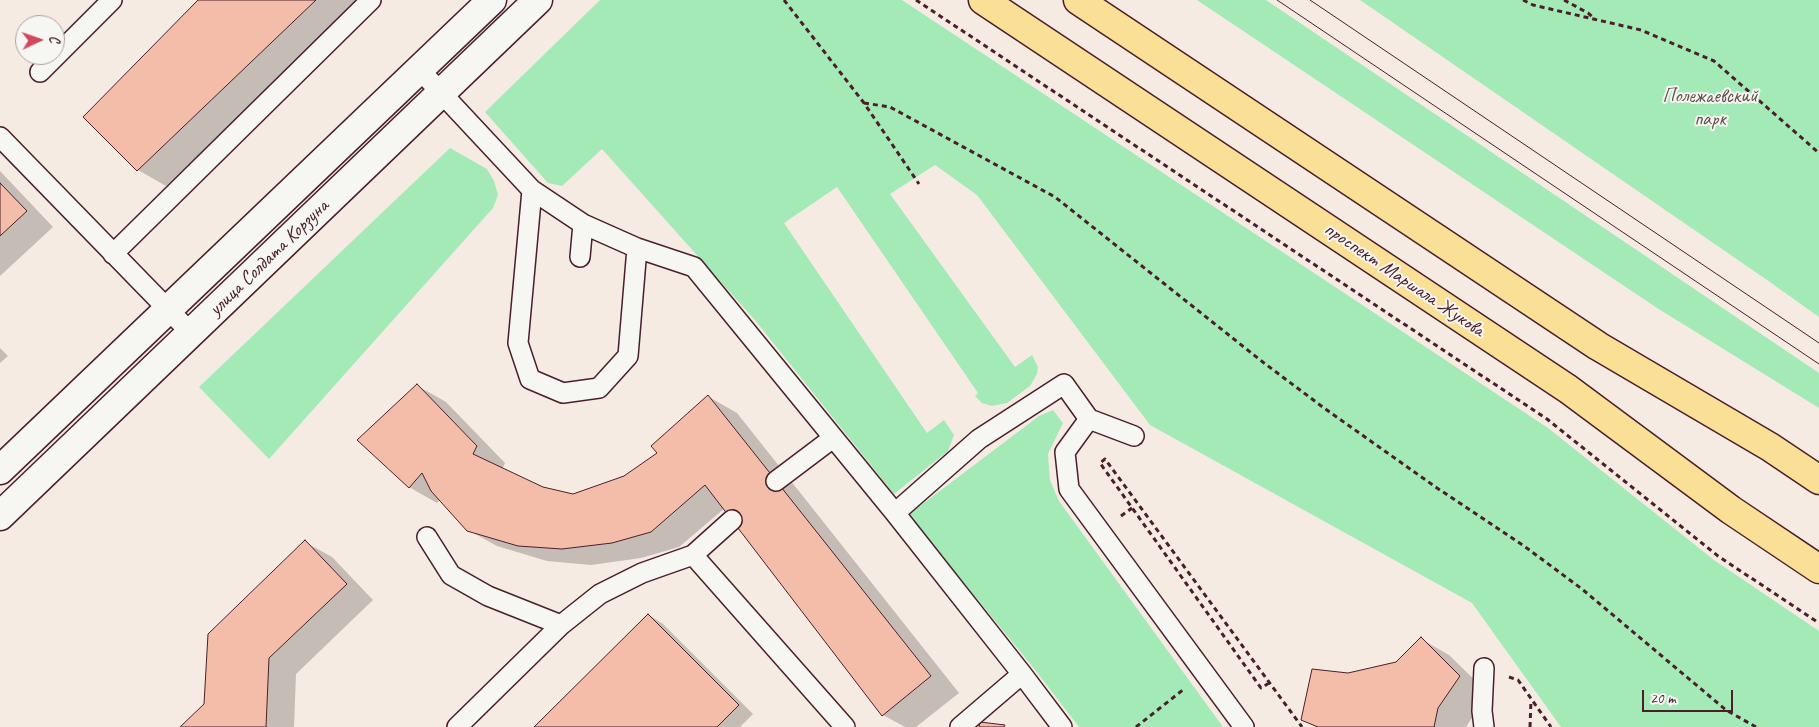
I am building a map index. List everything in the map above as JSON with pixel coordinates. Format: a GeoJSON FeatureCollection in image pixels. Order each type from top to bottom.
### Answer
{"type":"FeatureCollection","features":[{"type":"Feature","properties":{"kind":"main road","name":"проспект Маршала Жукова"},"geometry":{"type":"LineString","coordinates":[[983,0],[1568,389],[1731,510],[1819,569]]}},
{"type":"Feature","properties":{"kind":"main road"},"geometry":{"type":"LineString","coordinates":[[1078,0],[1598,346],[1770,447],[1819,480]]}},
{"type":"Feature","properties":{"kind":"street","name":"улица Солдата Корзуна"},"geometry":{"type":"LineString","coordinates":[[0,470],[492,0]]}},
{"type":"Feature","properties":{"kind":"street","name":"улица Солдата Корзуна"},"geometry":{"type":"LineString","coordinates":[[0,516],[538,0]]}},
{"type":"Feature","properties":{"kind":"lane"},"geometry":{"type":"LineString","coordinates":[[40,72],[112,0]]}},
{"type":"Feature","properties":{"kind":"lane"},"geometry":{"type":"LineString","coordinates":[[113,254],[370,0]]}},
{"type":"Feature","properties":{"kind":"lane"},"geometry":{"type":"LineString","coordinates":[[419,69],[532,190],[583,224],[637,248],[694,266],[894,513],[1062,727]]}},
{"type":"Feature","properties":{"kind":"lane"},"geometry":{"type":"LineString","coordinates":[[0,137],[191,333]]}},
{"type":"Feature","properties":{"kind":"lane"},"geometry":{"type":"LineString","coordinates":[[532,190],[518,343],[530,379],[563,393],[599,388],[628,356],[637,248]]}},
{"type":"Feature","properties":{"kind":"lane"},"geometry":{"type":"LineString","coordinates":[[580,257],[583,224]]}},
{"type":"Feature","properties":{"kind":"lane"},"geometry":{"type":"LineString","coordinates":[[894,513],[979,439],[1064,384],[1089,419],[1134,436]]}},
{"type":"Feature","properties":{"kind":"lane"},"geometry":{"type":"LineString","coordinates":[[1089,419],[1065,452],[1069,489],[1244,727]]}},
{"type":"Feature","properties":{"kind":"lane"},"geometry":{"type":"LineString","coordinates":[[776,481],[833,438]]}},
{"type":"Feature","properties":{"kind":"lane"},"geometry":{"type":"LineString","coordinates":[[457,727],[561,626],[600,594],[642,573],[694,555],[732,520]]}},
{"type":"Feature","properties":{"kind":"lane"},"geometry":{"type":"LineString","coordinates":[[427,537],[451,575],[488,596],[561,626]]}},
{"type":"Feature","properties":{"kind":"lane"},"geometry":{"type":"LineString","coordinates":[[694,555],[845,727]]}},
{"type":"Feature","properties":{"kind":"lane"},"geometry":{"type":"LineString","coordinates":[[1484,668],[1482,711],[1484,727]]}},
{"type":"Feature","properties":{"kind":"lane"},"geometry":{"type":"LineString","coordinates":[[960,727],[1022,674]]}},
{"type":"Feature","properties":{"kind":"path"},"geometry":{"type":"LineString","coordinates":[[784,0],[864,104],[919,184]]}},
{"type":"Feature","properties":{"kind":"path"},"geometry":{"type":"LineString","coordinates":[[916,0],[1547,419],[1718,556],[1819,623]]}},
{"type":"Feature","properties":{"kind":"path"},"geometry":{"type":"LineString","coordinates":[[1523,0],[1533,5],[1641,30],[1714,61],[1819,153]]}},
{"type":"Feature","properties":{"kind":"path"},"geometry":{"type":"LineString","coordinates":[[1564,0],[1597,20]]}},
{"type":"Feature","properties":{"kind":"path"},"geometry":{"type":"LineString","coordinates":[[864,104],[890,107],[1055,197],[1302,391],[1437,488],[1524,546],[1582,589],[1726,710],[1756,727]]}},
{"type":"Feature","properties":{"kind":"path"},"geometry":{"type":"LineString","coordinates":[[1270,683],[1261,688],[1100,463],[1105,460],[1270,683],[1302,727]]}},
{"type":"Feature","properties":{"kind":"path"},"geometry":{"type":"LineString","coordinates":[[1114,520],[1132,508]]}},
{"type":"Feature","properties":{"kind":"path"},"geometry":{"type":"LineString","coordinates":[[1484,668],[1518,680],[1551,727]]}},
{"type":"Feature","properties":{"kind":"path"},"geometry":{"type":"LineString","coordinates":[[1136,727],[1205,673]]}},
{"type":"Feature","properties":{"kind":"path"},"geometry":{"type":"LineString","coordinates":[[1530,727],[1531,700]]}},
{"type":"Feature","properties":{"kind":"green space"},"geometry":{"type":"Polygon","coordinates":[[[600,0],[902,0],[1548,428],[1714,560],[1819,631],[1819,727],[1561,727],[1472,603],[1150,425],[977,195],[935,165],[890,194],[1015,367],[1032,355],[1038,367],[1037,374],[1030,386],[1007,403],[992,406],[982,403],[975,396],[978,393],[837,187],[784,223],[927,433],[944,420],[954,435],[948,451],[894,494],[754,319],[602,149],[562,186],[548,183],[485,112],[600,0]]]}},
{"type":"Feature","properties":{"kind":"green space"},"geometry":{"type":"Polygon","coordinates":[[[1197,0],[1266,0],[1819,373],[1819,408],[1657,308],[1197,0]]]}},
{"type":"Feature","properties":{"kind":"green space","name":"Полежаевский парк"},"geometry":{"type":"Polygon","coordinates":[[[1360,0],[1819,0],[1819,317],[1767,280],[1360,0]]]}},
{"type":"Feature","properties":{"kind":"green space"},"geometry":{"type":"Polygon","coordinates":[[[450,148],[487,169],[494,181],[498,195],[493,208],[269,459],[199,387],[450,148]]]}},
{"type":"Feature","properties":{"kind":"green space"},"geometry":{"type":"Polygon","coordinates":[[[1053,410],[1063,423],[1048,454],[1050,480],[1059,501],[1223,727],[1079,727],[1032,666],[908,515],[1039,416],[1053,410]]]}},
{"type":"Feature","properties":{"kind":"building"},"geometry":{"type":"Polygon","coordinates":[[[198,0],[316,0],[137,171],[83,117],[198,0]]]}},
{"type":"Feature","properties":{"kind":"building"},"geometry":{"type":"Polygon","coordinates":[[[0,183],[27,211],[0,236],[0,183]]]}},
{"type":"Feature","properties":{"kind":"building"},"geometry":{"type":"Polygon","coordinates":[[[417,384],[477,446],[473,454],[543,487],[573,494],[624,476],[657,453],[651,446],[708,395],[931,676],[882,716],[705,485],[651,532],[612,543],[562,549],[518,546],[467,531],[431,491],[422,473],[409,488],[357,440],[417,384]]]}},
{"type":"Feature","properties":{"kind":"building"},"geometry":{"type":"Polygon","coordinates":[[[305,540],[347,584],[269,658],[266,727],[180,727],[204,704],[208,634],[305,540]]]}},
{"type":"Feature","properties":{"kind":"building"},"geometry":{"type":"Polygon","coordinates":[[[648,614],[739,705],[717,727],[534,727],[648,614]]]}},
{"type":"Feature","properties":{"kind":"building"},"geometry":{"type":"Polygon","coordinates":[[[1421,637],[1460,676],[1438,708],[1434,727],[1318,727],[1301,720],[1312,669],[1348,673],[1396,662],[1421,637]]]}},
{"type":"Feature","properties":{"kind":"building"},"geometry":{"type":"Polygon","coordinates":[[[980,722],[1005,725],[1004,727],[979,727],[980,722]]]}},
{"type":"Feature","properties":{"kind":"tram line"},"geometry":{"type":"LineString","coordinates":[[1277,0],[1819,364]]}},
{"type":"Feature","properties":{"kind":"tram line"},"geometry":{"type":"LineString","coordinates":[[1310,0],[1819,343]]}}]}
